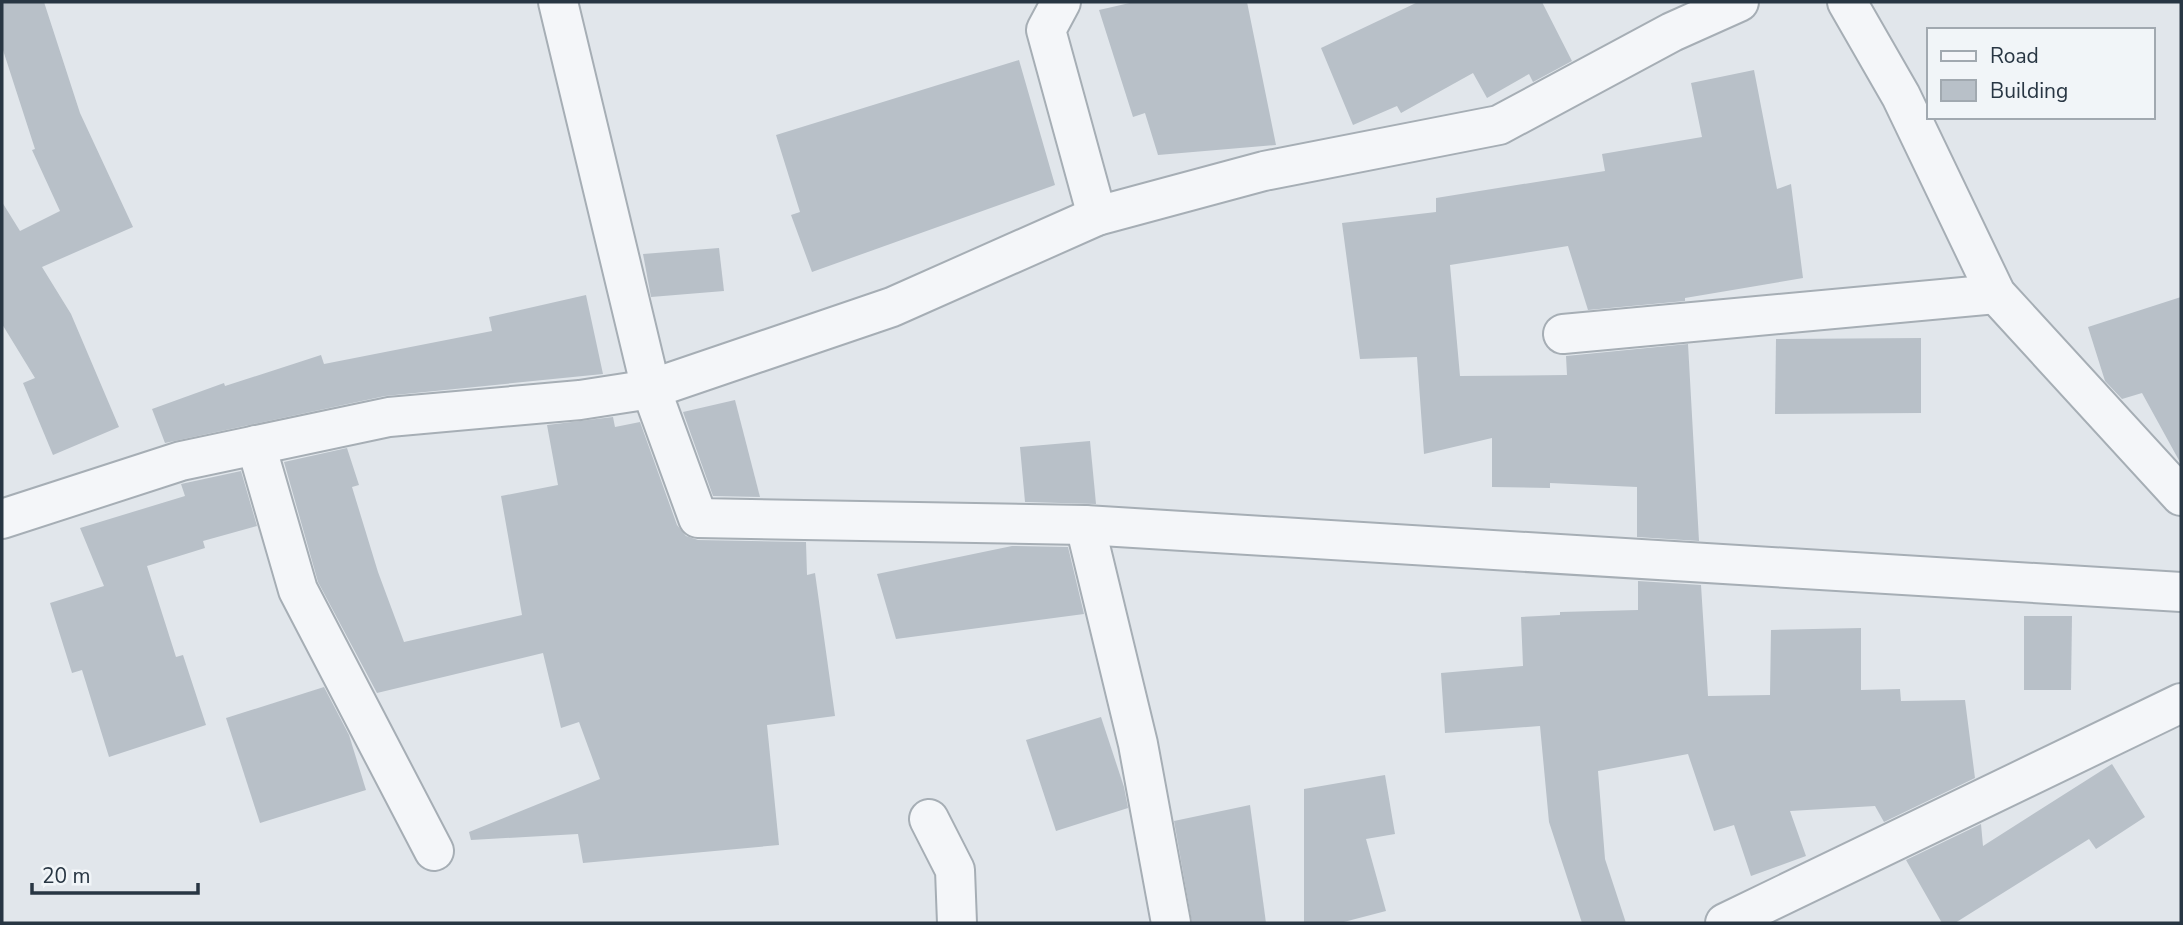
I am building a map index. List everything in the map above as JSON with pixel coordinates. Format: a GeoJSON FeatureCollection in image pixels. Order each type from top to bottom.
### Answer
{"type":"FeatureCollection","features":[{"type":"Feature","properties":{"kind":"street"},"geometry":{"type":"LineString","coordinates":[[558,2],[651,389],[698,518],[1085,525],[2181,592]]}},
{"type":"Feature","properties":{"kind":"street"},"geometry":{"type":"LineString","coordinates":[[1060,2],[1046,30],[1097,216]]}},
{"type":"Feature","properties":{"kind":"street"},"geometry":{"type":"LineString","coordinates":[[2,519],[181,461],[389,417],[580,400],[651,389],[892,307],[1097,216],[1264,171],[1499,125],[1672,32],[1739,2]]}},
{"type":"Feature","properties":{"kind":"street"},"geometry":{"type":"LineString","coordinates":[[1847,2],[1901,96],[1996,294],[2181,496]]}},
{"type":"Feature","properties":{"kind":"street"},"geometry":{"type":"LineString","coordinates":[[1563,334],[1996,294]]}},
{"type":"Feature","properties":{"kind":"street"},"geometry":{"type":"LineString","coordinates":[[256,445],[298,590],[434,851]]}},
{"type":"Feature","properties":{"kind":"street"},"geometry":{"type":"LineString","coordinates":[[1085,525],[1139,744],[1171,923]]}},
{"type":"Feature","properties":{"kind":"street"},"geometry":{"type":"LineString","coordinates":[[1725,923],[2181,703]]}},
{"type":"Feature","properties":{"kind":"street"},"geometry":{"type":"LineString","coordinates":[[929,819],[955,870],[957,923]]}},
{"type":"Feature","properties":{"kind":"building"},"geometry":{"type":"Polygon","coordinates":[[[2,2],[44,2],[80,113],[133,227],[42,267],[71,314],[119,427],[53,455],[23,383],[35,378],[2,324],[2,202],[20,231],[60,211],[32,150],[35,149],[2,47],[2,2]]]}},
{"type":"Feature","properties":{"kind":"building"},"geometry":{"type":"Polygon","coordinates":[[[1134,2],[1247,2],[1276,145],[1158,155],[1145,113],[1133,117],[1099,10],[1134,2]]]}},
{"type":"Feature","properties":{"kind":"building"},"geometry":{"type":"Polygon","coordinates":[[[1418,2],[1542,2],[1572,61],[1533,82],[1529,74],[1487,98],[1473,73],[1401,113],[1397,106],[1353,125],[1321,48],[1418,2]]]}},
{"type":"Feature","properties":{"kind":"building"},"geometry":{"type":"Polygon","coordinates":[[[1019,60],[1055,185],[812,272],[791,215],[800,212],[776,135],[1019,60]]]}},
{"type":"Feature","properties":{"kind":"building"},"geometry":{"type":"Polygon","coordinates":[[[1754,70],[1777,189],[1791,184],[1803,278],[1685,298],[1685,301],[1588,310],[1568,246],[1450,265],[1460,376],[1567,375],[1566,356],[1688,344],[1699,541],[1637,537],[1637,487],[1550,483],[1550,488],[1492,487],[1492,438],[1424,454],[1417,357],[1360,359],[1342,223],[1436,212],[1436,198],[1605,171],[1602,154],[1702,137],[1691,83],[1754,70]]]}},
{"type":"Feature","properties":{"kind":"building"},"geometry":{"type":"Polygon","coordinates":[[[719,248],[724,291],[651,297],[643,254],[719,248]]]}},
{"type":"Feature","properties":{"kind":"building"},"geometry":{"type":"Polygon","coordinates":[[[586,295],[603,374],[385,396],[165,443],[152,409],[224,383],[225,386],[321,355],[324,364],[492,331],[489,317],[586,295]]]}},
{"type":"Feature","properties":{"kind":"building"},"geometry":{"type":"Polygon","coordinates":[[[2181,297],[2181,464],[2142,393],[2122,399],[2105,381],[2088,327],[2181,297]]]}},
{"type":"Feature","properties":{"kind":"building"},"geometry":{"type":"Polygon","coordinates":[[[1921,338],[1921,413],[1775,414],[1776,339],[1921,338]]]}},
{"type":"Feature","properties":{"kind":"building"},"geometry":{"type":"Polygon","coordinates":[[[735,400],[760,497],[713,496],[683,412],[735,400]]]}},
{"type":"Feature","properties":{"kind":"building"},"geometry":{"type":"Polygon","coordinates":[[[613,417],[615,427],[640,422],[677,525],[686,536],[698,540],[806,542],[807,575],[815,573],[835,716],[767,725],[779,845],[583,863],[578,834],[471,840],[469,832],[600,779],[579,722],[561,728],[543,653],[377,693],[318,582],[284,462],[347,448],[359,485],[352,487],[378,572],[404,642],[522,615],[501,496],[558,485],[547,425],[613,417]]]}},
{"type":"Feature","properties":{"kind":"building"},"geometry":{"type":"Polygon","coordinates":[[[1090,441],[1096,504],[1025,502],[1020,447],[1090,441]]]}},
{"type":"Feature","properties":{"kind":"building"},"geometry":{"type":"Polygon","coordinates":[[[241,471],[257,526],[203,541],[205,548],[147,566],[176,657],[183,655],[206,725],[109,757],[82,670],[72,673],[50,603],[104,586],[80,528],[185,496],[181,484],[241,471]]]}},
{"type":"Feature","properties":{"kind":"building"},"geometry":{"type":"Polygon","coordinates":[[[1012,546],[1068,547],[1084,614],[896,639],[877,574],[1012,546]]]}},
{"type":"Feature","properties":{"kind":"building"},"geometry":{"type":"Polygon","coordinates":[[[1638,581],[1701,585],[1708,696],[1770,695],[1771,630],[1861,628],[1861,690],[1900,689],[1901,701],[1965,700],[1975,778],[1884,822],[1875,806],[1790,811],[1806,856],[1751,876],[1734,825],[1714,831],[1688,754],[1598,771],[1605,859],[1626,923],[1582,923],[1549,822],[1540,726],[1445,733],[1441,673],[1523,666],[1521,617],[1560,615],[1560,612],[1638,610],[1638,581]]]}},
{"type":"Feature","properties":{"kind":"building"},"geometry":{"type":"Polygon","coordinates":[[[2024,616],[2072,616],[2071,690],[2024,690],[2024,616]]]}},
{"type":"Feature","properties":{"kind":"building"},"geometry":{"type":"Polygon","coordinates":[[[324,687],[349,735],[366,790],[260,823],[226,718],[324,687]]]}},
{"type":"Feature","properties":{"kind":"building"},"geometry":{"type":"Polygon","coordinates":[[[1101,717],[1124,787],[1128,808],[1056,831],[1026,740],[1101,717]]]}},
{"type":"Feature","properties":{"kind":"building"},"geometry":{"type":"Polygon","coordinates":[[[2112,764],[2145,817],[2096,849],[2089,839],[1955,923],[1942,923],[1906,860],[1981,824],[1983,846],[2112,764]]]}},
{"type":"Feature","properties":{"kind":"building"},"geometry":{"type":"Polygon","coordinates":[[[1385,775],[1395,834],[1366,839],[1386,911],[1340,923],[1304,923],[1304,789],[1385,775]]]}},
{"type":"Feature","properties":{"kind":"building"},"geometry":{"type":"Polygon","coordinates":[[[1250,805],[1266,923],[1192,923],[1174,821],[1250,805]]]}}]}
